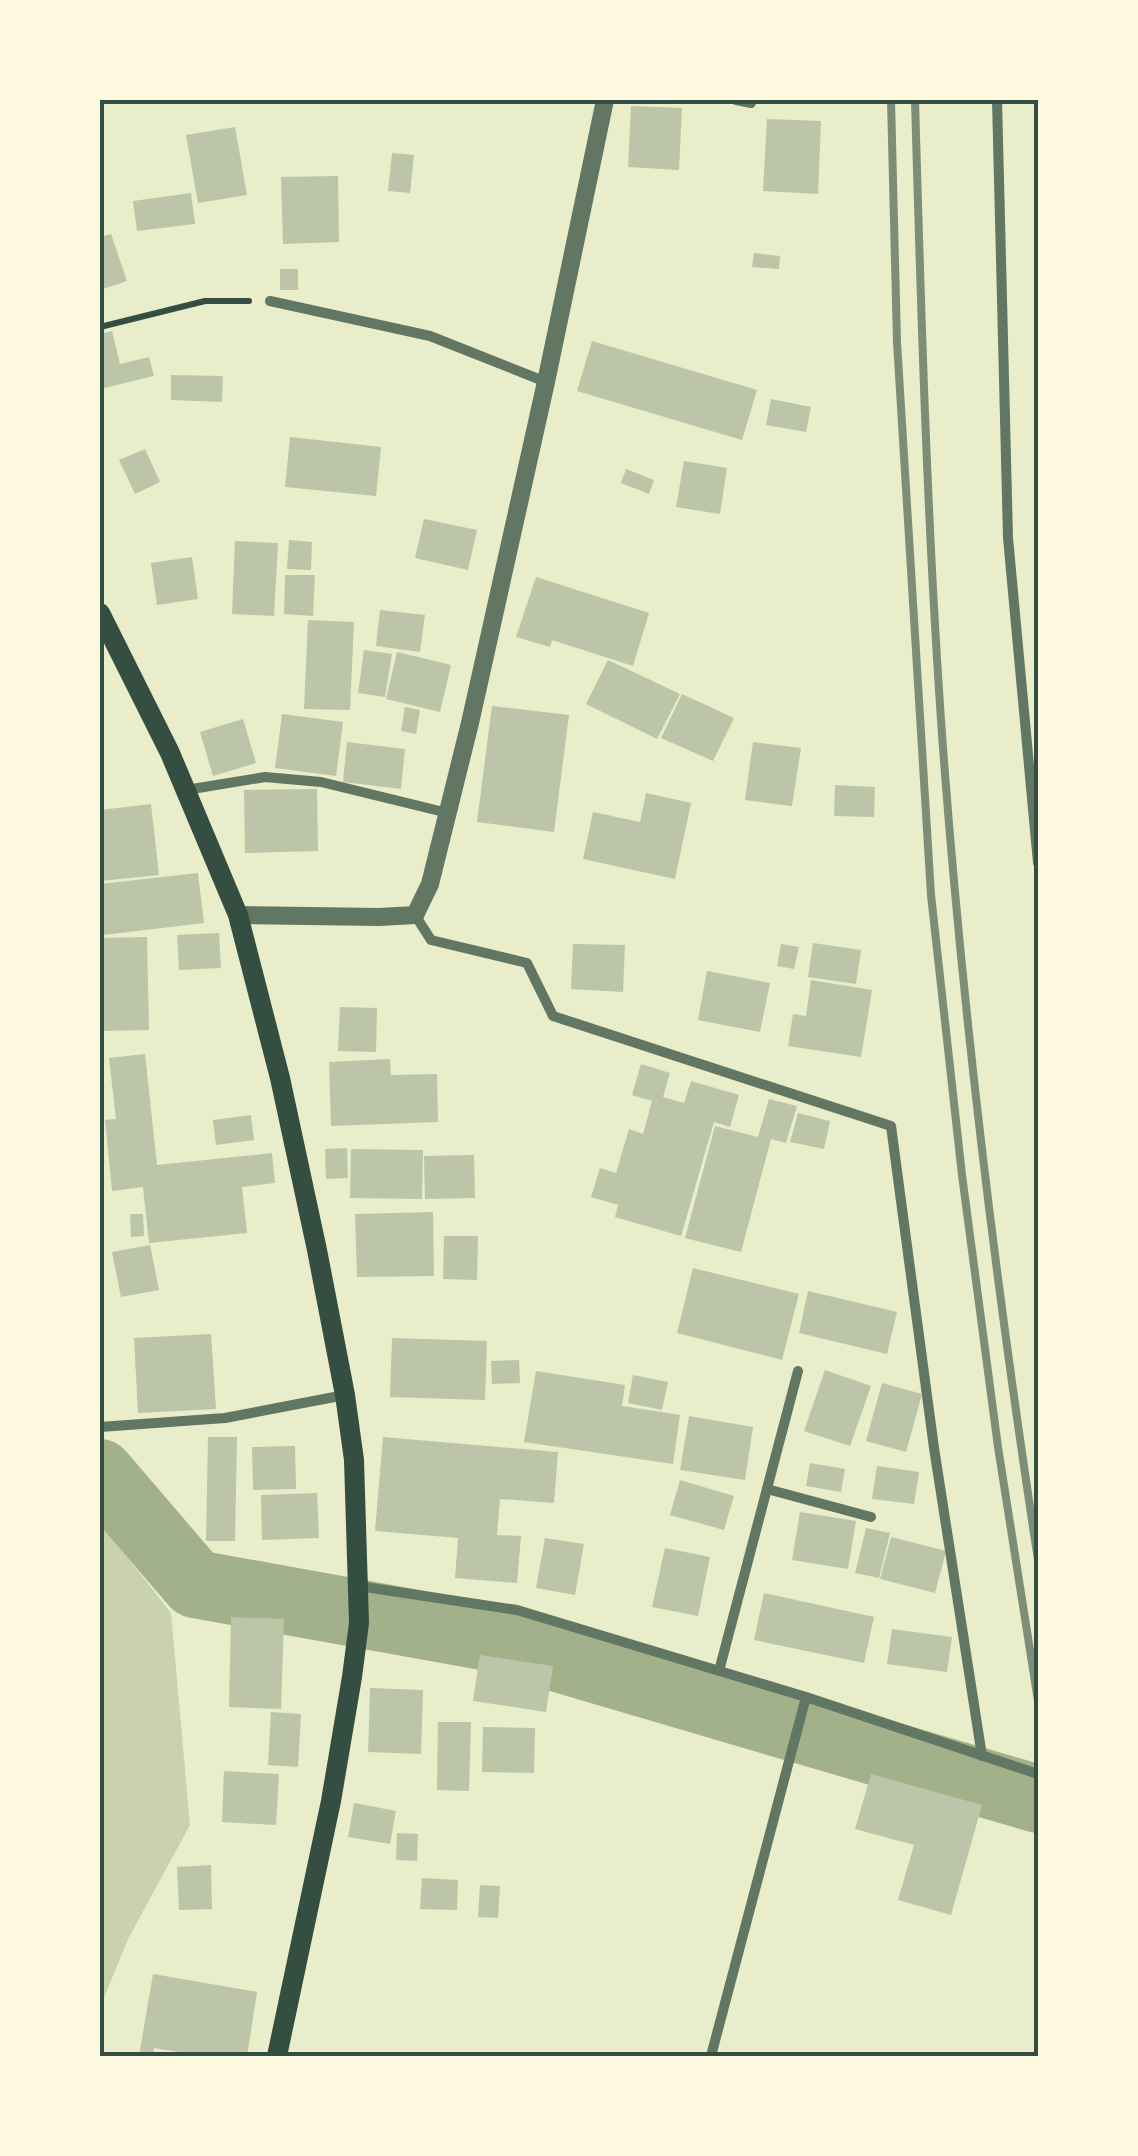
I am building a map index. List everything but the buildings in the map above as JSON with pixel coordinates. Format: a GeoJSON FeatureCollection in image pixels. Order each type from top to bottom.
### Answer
{"type":"FeatureCollection","features":[{"type":"Feature","properties":{"kind":"main road"},"geometry":{"type":"LineString","coordinates":[[100,613],[170,753],[238,915],[280,1078],[317,1250],[354,1460],[359,1622],[352,1677],[277,2056]]}},
{"type":"Feature","properties":{"kind":"street"},"geometry":{"type":"LineString","coordinates":[[415,915],[430,884],[448,813],[546,382],[605,100]]}},
{"type":"Feature","properties":{"kind":"street"},"geometry":{"type":"LineString","coordinates":[[736,100],[751,104]]}},
{"type":"Feature","properties":{"kind":"street"},"geometry":{"type":"LineString","coordinates":[[997,100],[1008,538],[1038,863]]}},
{"type":"Feature","properties":{"kind":"street"},"geometry":{"type":"LineString","coordinates":[[270,301],[430,336],[546,382]]}},
{"type":"Feature","properties":{"kind":"street"},"geometry":{"type":"LineString","coordinates":[[186,790],[264,777],[321,782],[448,813]]}},
{"type":"Feature","properties":{"kind":"street"},"geometry":{"type":"LineString","coordinates":[[238,915],[415,915]]}},
{"type":"Feature","properties":{"kind":"street"},"geometry":{"type":"LineString","coordinates":[[415,915],[431,940],[527,963],[553,1016],[891,1126],[934,1448],[982,1756]]}},
{"type":"Feature","properties":{"kind":"street"},"geometry":{"type":"LineString","coordinates":[[720,1670],[798,1371]]}},
{"type":"Feature","properties":{"kind":"street"},"geometry":{"type":"LineString","coordinates":[[100,1427],[225,1418],[345,1395]]}},
{"type":"Feature","properties":{"kind":"street"},"geometry":{"type":"LineString","coordinates":[[767,1489],[871,1517]]}},
{"type":"Feature","properties":{"kind":"street"},"geometry":{"type":"LineString","coordinates":[[358,1591],[518,1610],[806,1697],[1038,1774]]}},
{"type":"Feature","properties":{"kind":"street"},"geometry":{"type":"LineString","coordinates":[[711,2056],[806,1697]]}},
{"type":"Feature","properties":{"kind":"path"},"geometry":{"type":"LineString","coordinates":[[100,327],[204,301],[270,301]]}},
{"type":"Feature","properties":{"kind":"green space"},"geometry":{"type":"Polygon","coordinates":[[[100,1522],[171,1613],[190,1825],[129,1937],[100,2007],[100,1522]]]}},
{"type":"Feature","properties":{"kind":"waterway"},"geometry":{"type":"LineString","coordinates":[[100,1473],[195,1584],[483,1636],[1038,1799]]}},
{"type":"Feature","properties":{"kind":"railway"},"geometry":{"type":"LineString","coordinates":[[891,100],[897,342],[931,895],[998,1447],[1038,1701]]}},
{"type":"Feature","properties":{"kind":"railway"},"geometry":{"type":"LineString","coordinates":[[915,100],[928,496],[950,837],[982,1148],[1038,1560]]}}]}
